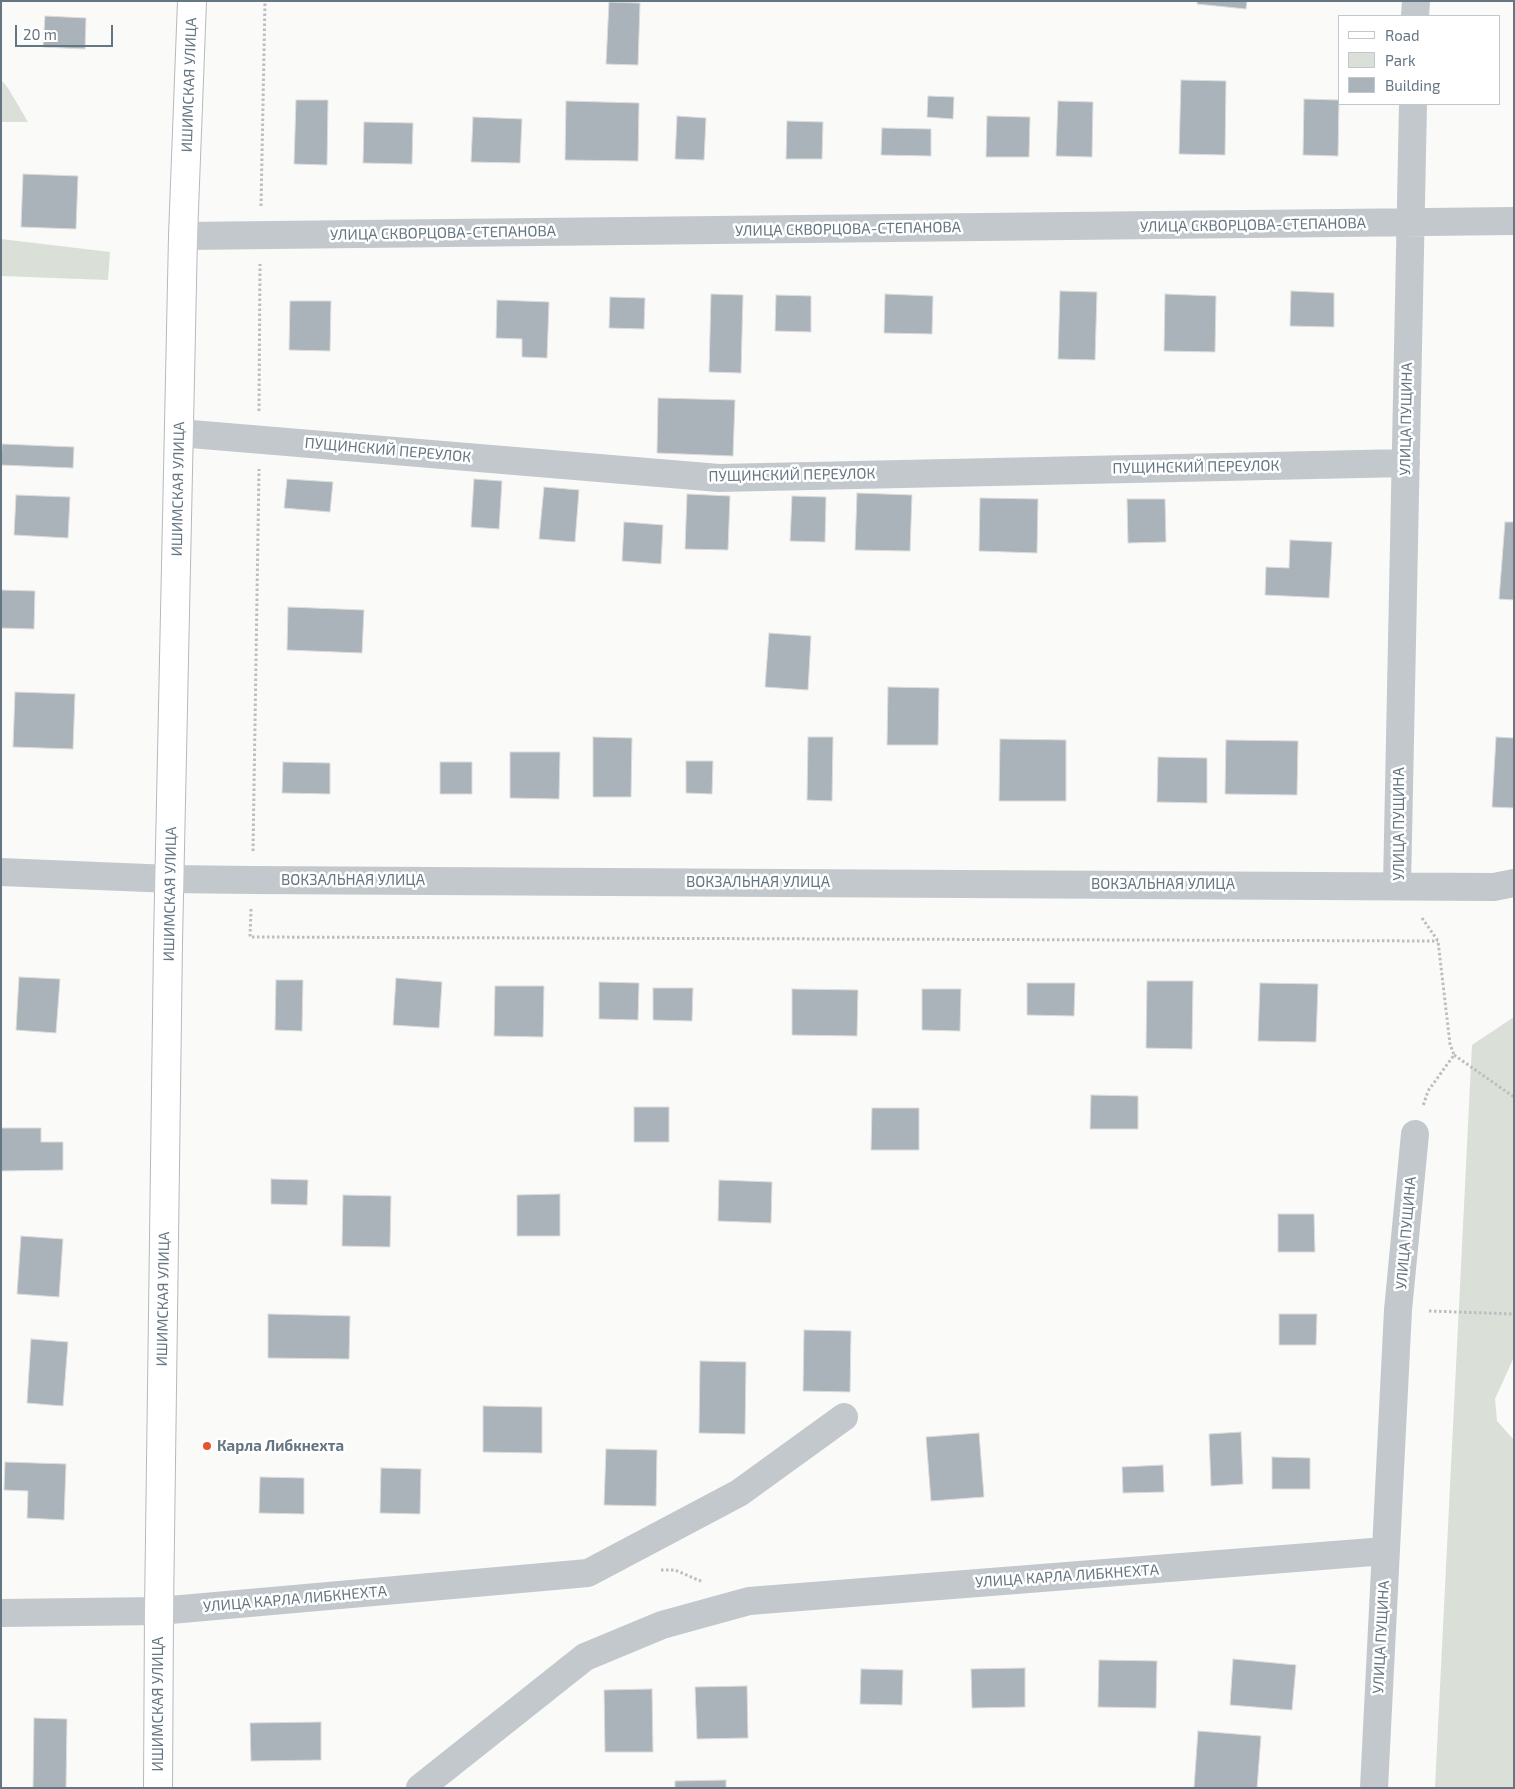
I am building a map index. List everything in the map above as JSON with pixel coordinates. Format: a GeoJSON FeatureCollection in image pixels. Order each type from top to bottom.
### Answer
{"type":"FeatureCollection","features":[{"type":"Feature","properties":{"kind":"main road","name":"ИШИМСКАЯ УЛИЦА"},"geometry":{"type":"LineString","coordinates":[[158,1788],[159,1611],[179,433],[183,236],[192,1]]}},
{"type":"Feature","properties":{"kind":"street"},"geometry":{"type":"LineString","coordinates":[[1415,15],[1416,1]]}},
{"type":"Feature","properties":{"kind":"street","name":"УЛИЦА ПУЩИНА"},"geometry":{"type":"LineString","coordinates":[[1397,886],[1413,105]]}},
{"type":"Feature","properties":{"kind":"street","name":"УЛИЦА СКВОРЦОВА-СТЕПАНОВА"},"geometry":{"type":"LineString","coordinates":[[183,236],[1514,222]]}},
{"type":"Feature","properties":{"kind":"street","name":"ПУЩИНСКИЙ ПЕРЕУЛОК"},"geometry":{"type":"LineString","coordinates":[[179,433],[719,478],[1406,463]]}},
{"type":"Feature","properties":{"kind":"street","name":"ВОКЗАЛЬНАЯ УЛИЦА"},"geometry":{"type":"LineString","coordinates":[[1,872],[171,879],[253,880],[1397,886],[1494,886],[1514,883]]}},
{"type":"Feature","properties":{"kind":"street","name":"УЛИЦА ПУЩИНА"},"geometry":{"type":"LineString","coordinates":[[1374,1788],[1398,1310],[1415,1134]]}},
{"type":"Feature","properties":{"kind":"street","name":"УЛИЦА КАРЛА ЛИБКНЕХТА"},"geometry":{"type":"LineString","coordinates":[[1,1613],[159,1611],[588,1573],[739,1493],[844,1417]]}},
{"type":"Feature","properties":{"kind":"street","name":"УЛИЦА КАРЛА ЛИБКНЕХТА"},"geometry":{"type":"LineString","coordinates":[[420,1788],[585,1657],[662,1625],[749,1601],[1385,1551]]}},
{"type":"Feature","properties":{"kind":"path"},"geometry":{"type":"LineString","coordinates":[[265,1],[253,880],[250,937],[1438,941],[1450,1044],[1454,1055],[1514,1097]]}},
{"type":"Feature","properties":{"kind":"path","name":"УЛИЦА ПУЩИНА"},"geometry":{"type":"LineString","coordinates":[[1397,886],[1438,941]]}},
{"type":"Feature","properties":{"kind":"path"},"geometry":{"type":"LineString","coordinates":[[1415,1134],[1428,1091],[1454,1055]]}},
{"type":"Feature","properties":{"kind":"path"},"geometry":{"type":"LineString","coordinates":[[1398,1310],[1514,1314]]}},
{"type":"Feature","properties":{"kind":"path"},"geometry":{"type":"LineString","coordinates":[[656,1571],[675,1570],[749,1601]]}},
{"type":"Feature","properties":{"kind":"green space"},"geometry":{"type":"Polygon","coordinates":[[[1,80],[8,88],[28,122],[1,122],[1,80]]]}},
{"type":"Feature","properties":{"kind":"green space"},"geometry":{"type":"Polygon","coordinates":[[[1,239],[110,252],[108,280],[1,276],[1,239]]]}},
{"type":"Feature","properties":{"kind":"green space"},"geometry":{"type":"Polygon","coordinates":[[[1514,1017],[1514,1357],[1495,1399],[1497,1421],[1514,1440],[1514,1788],[1435,1788],[1472,1045],[1514,1017]]]}},
{"type":"Feature","properties":{"kind":"building"},"geometry":{"type":"Polygon","coordinates":[[[1197,1],[1247,1],[1246,9],[1197,4],[1197,1]]]}},
{"type":"Feature","properties":{"kind":"building"},"geometry":{"type":"Polygon","coordinates":[[[609,2],[640,3],[638,65],[606,64],[609,2]]]}},
{"type":"Feature","properties":{"kind":"building"},"geometry":{"type":"Polygon","coordinates":[[[45,16],[86,18],[85,49],[43,47],[45,16]]]}},
{"type":"Feature","properties":{"kind":"building"},"geometry":{"type":"Polygon","coordinates":[[[1181,80],[1226,81],[1225,155],[1179,154],[1181,80]]]}},
{"type":"Feature","properties":{"kind":"building"},"geometry":{"type":"Polygon","coordinates":[[[928,96],[954,97],[953,119],[927,117],[928,96]]]}},
{"type":"Feature","properties":{"kind":"building"},"geometry":{"type":"Polygon","coordinates":[[[1304,99],[1338,100],[1338,156],[1303,155],[1304,99]]]}},
{"type":"Feature","properties":{"kind":"building"},"geometry":{"type":"Polygon","coordinates":[[[296,100],[328,100],[327,165],[294,164],[296,100]]]}},
{"type":"Feature","properties":{"kind":"building"},"geometry":{"type":"Polygon","coordinates":[[[566,101],[639,103],[638,161],[565,160],[566,101]]]}},
{"type":"Feature","properties":{"kind":"building"},"geometry":{"type":"Polygon","coordinates":[[[1058,101],[1093,102],[1092,157],[1056,156],[1058,101]]]}},
{"type":"Feature","properties":{"kind":"building"},"geometry":{"type":"Polygon","coordinates":[[[677,116],[706,118],[704,160],[675,159],[677,116]]]}},
{"type":"Feature","properties":{"kind":"building"},"geometry":{"type":"Polygon","coordinates":[[[987,116],[1030,117],[1029,157],[986,157],[987,116]]]}},
{"type":"Feature","properties":{"kind":"building"},"geometry":{"type":"Polygon","coordinates":[[[473,117],[522,119],[520,163],[471,162],[473,117]]]}},
{"type":"Feature","properties":{"kind":"building"},"geometry":{"type":"Polygon","coordinates":[[[787,121],[823,122],[822,159],[786,159],[787,121]]]}},
{"type":"Feature","properties":{"kind":"building"},"geometry":{"type":"Polygon","coordinates":[[[364,122],[413,123],[412,164],[363,163],[364,122]]]}},
{"type":"Feature","properties":{"kind":"building"},"geometry":{"type":"Polygon","coordinates":[[[882,128],[931,129],[931,156],[881,155],[882,128]]]}},
{"type":"Feature","properties":{"kind":"building"},"geometry":{"type":"Polygon","coordinates":[[[23,174],[78,176],[76,229],[21,227],[23,174]]]}},
{"type":"Feature","properties":{"kind":"building"},"geometry":{"type":"Polygon","coordinates":[[[1060,291],[1097,292],[1095,360],[1058,359],[1060,291]]]}},
{"type":"Feature","properties":{"kind":"building"},"geometry":{"type":"Polygon","coordinates":[[[1291,291],[1334,293],[1334,327],[1290,326],[1291,291]]]}},
{"type":"Feature","properties":{"kind":"building"},"geometry":{"type":"Polygon","coordinates":[[[711,294],[743,295],[741,373],[709,372],[711,294]]]}},
{"type":"Feature","properties":{"kind":"building"},"geometry":{"type":"Polygon","coordinates":[[[885,294],[933,296],[932,334],[884,333],[885,294]]]}},
{"type":"Feature","properties":{"kind":"building"},"geometry":{"type":"Polygon","coordinates":[[[1165,294],[1216,296],[1215,352],[1164,351],[1165,294]]]}},
{"type":"Feature","properties":{"kind":"building"},"geometry":{"type":"Polygon","coordinates":[[[776,295],[811,296],[811,332],[775,331],[776,295]]]}},
{"type":"Feature","properties":{"kind":"building"},"geometry":{"type":"Polygon","coordinates":[[[610,297],[645,298],[644,329],[609,328],[610,297]]]}},
{"type":"Feature","properties":{"kind":"building"},"geometry":{"type":"Polygon","coordinates":[[[497,300],[549,302],[547,358],[522,357],[522,339],[496,338],[497,300]]]}},
{"type":"Feature","properties":{"kind":"building"},"geometry":{"type":"Polygon","coordinates":[[[290,301],[331,301],[330,351],[289,350],[290,301]]]}},
{"type":"Feature","properties":{"kind":"building"},"geometry":{"type":"Polygon","coordinates":[[[658,398],[735,400],[733,456],[657,453],[658,398]]]}},
{"type":"Feature","properties":{"kind":"building"},"geometry":{"type":"Polygon","coordinates":[[[2,444],[74,447],[73,468],[1,465],[2,444]]]}},
{"type":"Feature","properties":{"kind":"building"},"geometry":{"type":"Polygon","coordinates":[[[287,479],[333,482],[330,512],[284,508],[287,479]]]}},
{"type":"Feature","properties":{"kind":"building"},"geometry":{"type":"Polygon","coordinates":[[[474,479],[502,481],[499,529],[471,527],[474,479]]]}},
{"type":"Feature","properties":{"kind":"building"},"geometry":{"type":"Polygon","coordinates":[[[544,487],[579,490],[575,542],[539,539],[544,487]]]}},
{"type":"Feature","properties":{"kind":"building"},"geometry":{"type":"Polygon","coordinates":[[[857,493],[912,495],[910,551],[855,550],[857,493]]]}},
{"type":"Feature","properties":{"kind":"building"},"geometry":{"type":"Polygon","coordinates":[[[687,494],[730,496],[728,550],[685,549],[687,494]]]}},
{"type":"Feature","properties":{"kind":"building"},"geometry":{"type":"Polygon","coordinates":[[[16,495],[70,497],[68,538],[14,535],[16,495]]]}},
{"type":"Feature","properties":{"kind":"building"},"geometry":{"type":"Polygon","coordinates":[[[792,496],[826,497],[825,542],[790,541],[792,496]]]}},
{"type":"Feature","properties":{"kind":"building"},"geometry":{"type":"Polygon","coordinates":[[[980,498],[1038,499],[1037,553],[979,551],[980,498]]]}},
{"type":"Feature","properties":{"kind":"building"},"geometry":{"type":"Polygon","coordinates":[[[1127,499],[1165,499],[1166,542],[1128,543],[1127,499]]]}},
{"type":"Feature","properties":{"kind":"building"},"geometry":{"type":"Polygon","coordinates":[[[624,522],[663,525],[661,564],[622,561],[624,522]]]}},
{"type":"Feature","properties":{"kind":"building"},"geometry":{"type":"Polygon","coordinates":[[[1505,522],[1514,522],[1514,600],[1499,599],[1505,522]]]}},
{"type":"Feature","properties":{"kind":"building"},"geometry":{"type":"Polygon","coordinates":[[[1290,540],[1332,542],[1329,598],[1265,595],[1266,567],[1289,568],[1290,540]]]}},
{"type":"Feature","properties":{"kind":"building"},"geometry":{"type":"Polygon","coordinates":[[[1,590],[35,591],[34,629],[1,628],[1,590]]]}},
{"type":"Feature","properties":{"kind":"building"},"geometry":{"type":"Polygon","coordinates":[[[288,607],[364,610],[362,653],[287,650],[288,607]]]}},
{"type":"Feature","properties":{"kind":"building"},"geometry":{"type":"Polygon","coordinates":[[[769,633],[811,636],[808,690],[765,687],[769,633]]]}},
{"type":"Feature","properties":{"kind":"building"},"geometry":{"type":"Polygon","coordinates":[[[888,687],[939,688],[938,745],[887,745],[888,687]]]}},
{"type":"Feature","properties":{"kind":"building"},"geometry":{"type":"Polygon","coordinates":[[[15,692],[75,694],[73,749],[13,747],[15,692]]]}},
{"type":"Feature","properties":{"kind":"building"},"geometry":{"type":"Polygon","coordinates":[[[593,737],[632,738],[631,797],[593,797],[593,737]]]}},
{"type":"Feature","properties":{"kind":"building"},"geometry":{"type":"Polygon","coordinates":[[[808,737],[833,737],[832,801],[807,800],[808,737]]]}},
{"type":"Feature","properties":{"kind":"building"},"geometry":{"type":"Polygon","coordinates":[[[1496,737],[1514,738],[1514,808],[1492,807],[1496,737]]]}},
{"type":"Feature","properties":{"kind":"building"},"geometry":{"type":"Polygon","coordinates":[[[1000,739],[1066,740],[1066,801],[999,801],[1000,739]]]}},
{"type":"Feature","properties":{"kind":"building"},"geometry":{"type":"Polygon","coordinates":[[[1226,740],[1298,741],[1297,795],[1225,794],[1226,740]]]}},
{"type":"Feature","properties":{"kind":"building"},"geometry":{"type":"Polygon","coordinates":[[[510,752],[560,752],[559,799],[510,798],[510,752]]]}},
{"type":"Feature","properties":{"kind":"building"},"geometry":{"type":"Polygon","coordinates":[[[1158,757],[1207,758],[1207,803],[1157,802],[1158,757]]]}},
{"type":"Feature","properties":{"kind":"building"},"geometry":{"type":"Polygon","coordinates":[[[686,761],[713,761],[712,794],[686,793],[686,761]]]}},
{"type":"Feature","properties":{"kind":"building"},"geometry":{"type":"Polygon","coordinates":[[[283,762],[330,763],[330,794],[282,793],[283,762]]]}},
{"type":"Feature","properties":{"kind":"building"},"geometry":{"type":"Polygon","coordinates":[[[440,762],[472,762],[472,794],[440,794],[440,762]]]}},
{"type":"Feature","properties":{"kind":"building"},"geometry":{"type":"Polygon","coordinates":[[[19,977],[60,979],[56,1033],[16,1030],[19,977]]]}},
{"type":"Feature","properties":{"kind":"building"},"geometry":{"type":"Polygon","coordinates":[[[396,978],[442,982],[439,1028],[393,1025],[396,978]]]}},
{"type":"Feature","properties":{"kind":"building"},"geometry":{"type":"Polygon","coordinates":[[[276,980],[303,980],[302,1031],[275,1030],[276,980]]]}},
{"type":"Feature","properties":{"kind":"building"},"geometry":{"type":"Polygon","coordinates":[[[1147,981],[1193,981],[1192,1049],[1146,1048],[1147,981]]]}},
{"type":"Feature","properties":{"kind":"building"},"geometry":{"type":"Polygon","coordinates":[[[599,982],[639,983],[638,1020],[599,1019],[599,982]]]}},
{"type":"Feature","properties":{"kind":"building"},"geometry":{"type":"Polygon","coordinates":[[[1027,983],[1075,983],[1074,1016],[1027,1015],[1027,983]]]}},
{"type":"Feature","properties":{"kind":"building"},"geometry":{"type":"Polygon","coordinates":[[[1260,983],[1318,984],[1316,1042],[1258,1041],[1260,983]]]}},
{"type":"Feature","properties":{"kind":"building"},"geometry":{"type":"Polygon","coordinates":[[[495,986],[544,986],[543,1037],[494,1036],[495,986]]]}},
{"type":"Feature","properties":{"kind":"building"},"geometry":{"type":"Polygon","coordinates":[[[653,988],[693,988],[692,1021],[653,1020],[653,988]]]}},
{"type":"Feature","properties":{"kind":"building"},"geometry":{"type":"Polygon","coordinates":[[[792,989],[858,990],[857,1036],[792,1035],[792,989]]]}},
{"type":"Feature","properties":{"kind":"building"},"geometry":{"type":"Polygon","coordinates":[[[922,989],[961,989],[960,1031],[922,1030],[922,989]]]}},
{"type":"Feature","properties":{"kind":"building"},"geometry":{"type":"Polygon","coordinates":[[[1091,1095],[1138,1096],[1138,1129],[1090,1129],[1091,1095]]]}},
{"type":"Feature","properties":{"kind":"building"},"geometry":{"type":"Polygon","coordinates":[[[634,1107],[669,1107],[669,1142],[634,1142],[634,1107]]]}},
{"type":"Feature","properties":{"kind":"building"},"geometry":{"type":"Polygon","coordinates":[[[872,1108],[919,1108],[919,1150],[871,1150],[872,1108]]]}},
{"type":"Feature","properties":{"kind":"building"},"geometry":{"type":"Polygon","coordinates":[[[1,1128],[41,1128],[41,1142],[63,1142],[63,1170],[1,1171],[1,1128]]]}},
{"type":"Feature","properties":{"kind":"building"},"geometry":{"type":"Polygon","coordinates":[[[271,1179],[308,1180],[307,1205],[271,1204],[271,1179]]]}},
{"type":"Feature","properties":{"kind":"building"},"geometry":{"type":"Polygon","coordinates":[[[719,1180],[772,1182],[771,1223],[718,1221],[719,1180]]]}},
{"type":"Feature","properties":{"kind":"building"},"geometry":{"type":"Polygon","coordinates":[[[560,1194],[560,1236],[517,1236],[517,1195],[560,1194]]]}},
{"type":"Feature","properties":{"kind":"building"},"geometry":{"type":"Polygon","coordinates":[[[343,1195],[391,1196],[390,1247],[342,1246],[343,1195]]]}},
{"type":"Feature","properties":{"kind":"building"},"geometry":{"type":"Polygon","coordinates":[[[1278,1214],[1314,1214],[1315,1252],[1278,1252],[1278,1214]]]}},
{"type":"Feature","properties":{"kind":"building"},"geometry":{"type":"Polygon","coordinates":[[[21,1236],[63,1239],[59,1297],[17,1294],[21,1236]]]}},
{"type":"Feature","properties":{"kind":"building"},"geometry":{"type":"Polygon","coordinates":[[[268,1314],[350,1316],[349,1359],[268,1358],[268,1314]]]}},
{"type":"Feature","properties":{"kind":"building"},"geometry":{"type":"Polygon","coordinates":[[[1279,1314],[1317,1314],[1316,1345],[1279,1345],[1279,1314]]]}},
{"type":"Feature","properties":{"kind":"building"},"geometry":{"type":"Polygon","coordinates":[[[804,1330],[851,1331],[850,1392],[803,1391],[804,1330]]]}},
{"type":"Feature","properties":{"kind":"building"},"geometry":{"type":"Polygon","coordinates":[[[31,1339],[68,1342],[63,1406],[27,1403],[31,1339]]]}},
{"type":"Feature","properties":{"kind":"building"},"geometry":{"type":"Polygon","coordinates":[[[700,1361],[746,1362],[745,1434],[699,1433],[700,1361]]]}},
{"type":"Feature","properties":{"kind":"building"},"geometry":{"type":"Polygon","coordinates":[[[483,1406],[542,1407],[542,1453],[483,1452],[483,1406]]]}},
{"type":"Feature","properties":{"kind":"building"},"geometry":{"type":"Polygon","coordinates":[[[1241,1432],[1243,1484],[1211,1486],[1209,1434],[1241,1432]]]}},
{"type":"Feature","properties":{"kind":"building"},"geometry":{"type":"Polygon","coordinates":[[[979,1433],[984,1497],[931,1501],[926,1437],[979,1433]]]}},
{"type":"Feature","properties":{"kind":"building"},"geometry":{"type":"Polygon","coordinates":[[[606,1449],[657,1450],[656,1506],[604,1505],[606,1449]]]}},
{"type":"Feature","properties":{"kind":"building"},"geometry":{"type":"Polygon","coordinates":[[[1272,1457],[1310,1458],[1310,1489],[1272,1489],[1272,1457]]]}},
{"type":"Feature","properties":{"kind":"building"},"geometry":{"type":"Polygon","coordinates":[[[5,1462],[66,1464],[64,1520],[27,1518],[28,1491],[4,1490],[5,1462]]]}},
{"type":"Feature","properties":{"kind":"building"},"geometry":{"type":"Polygon","coordinates":[[[1163,1465],[1164,1492],[1123,1493],[1122,1467],[1163,1465]]]}},
{"type":"Feature","properties":{"kind":"building"},"geometry":{"type":"Polygon","coordinates":[[[381,1468],[421,1469],[420,1514],[380,1513],[381,1468]]]}},
{"type":"Feature","properties":{"kind":"building"},"geometry":{"type":"Polygon","coordinates":[[[260,1477],[304,1478],[304,1514],[259,1513],[260,1477]]]}},
{"type":"Feature","properties":{"kind":"building"},"geometry":{"type":"Polygon","coordinates":[[[1233,1659],[1296,1665],[1292,1710],[1230,1705],[1233,1659]]]}},
{"type":"Feature","properties":{"kind":"building"},"geometry":{"type":"Polygon","coordinates":[[[1099,1660],[1157,1661],[1156,1708],[1098,1707],[1099,1660]]]}},
{"type":"Feature","properties":{"kind":"building"},"geometry":{"type":"Polygon","coordinates":[[[1025,1668],[1025,1707],[972,1708],[971,1669],[1025,1668]]]}},
{"type":"Feature","properties":{"kind":"building"},"geometry":{"type":"Polygon","coordinates":[[[861,1669],[903,1670],[902,1705],[860,1704],[861,1669]]]}},
{"type":"Feature","properties":{"kind":"building"},"geometry":{"type":"Polygon","coordinates":[[[747,1686],[748,1738],[697,1739],[695,1687],[747,1686]]]}},
{"type":"Feature","properties":{"kind":"building"},"geometry":{"type":"Polygon","coordinates":[[[652,1689],[653,1752],[605,1752],[604,1690],[652,1689]]]}},
{"type":"Feature","properties":{"kind":"building"},"geometry":{"type":"Polygon","coordinates":[[[34,1718],[67,1719],[66,1788],[33,1788],[34,1718]]]}},
{"type":"Feature","properties":{"kind":"building"},"geometry":{"type":"Polygon","coordinates":[[[321,1722],[321,1760],[251,1761],[250,1723],[321,1722]]]}},
{"type":"Feature","properties":{"kind":"building"},"geometry":{"type":"Polygon","coordinates":[[[1198,1731],[1261,1736],[1257,1788],[1194,1788],[1198,1731]]]}},
{"type":"Feature","properties":{"kind":"building"},"geometry":{"type":"Polygon","coordinates":[[[726,1780],[726,1788],[675,1788],[675,1781],[726,1780]]]}},
{"type":"Feature","properties":{"kind":"place","name":"Карла Либкнехта"},"geometry":{"type":"Point","coordinates":[207,1446]}}]}
